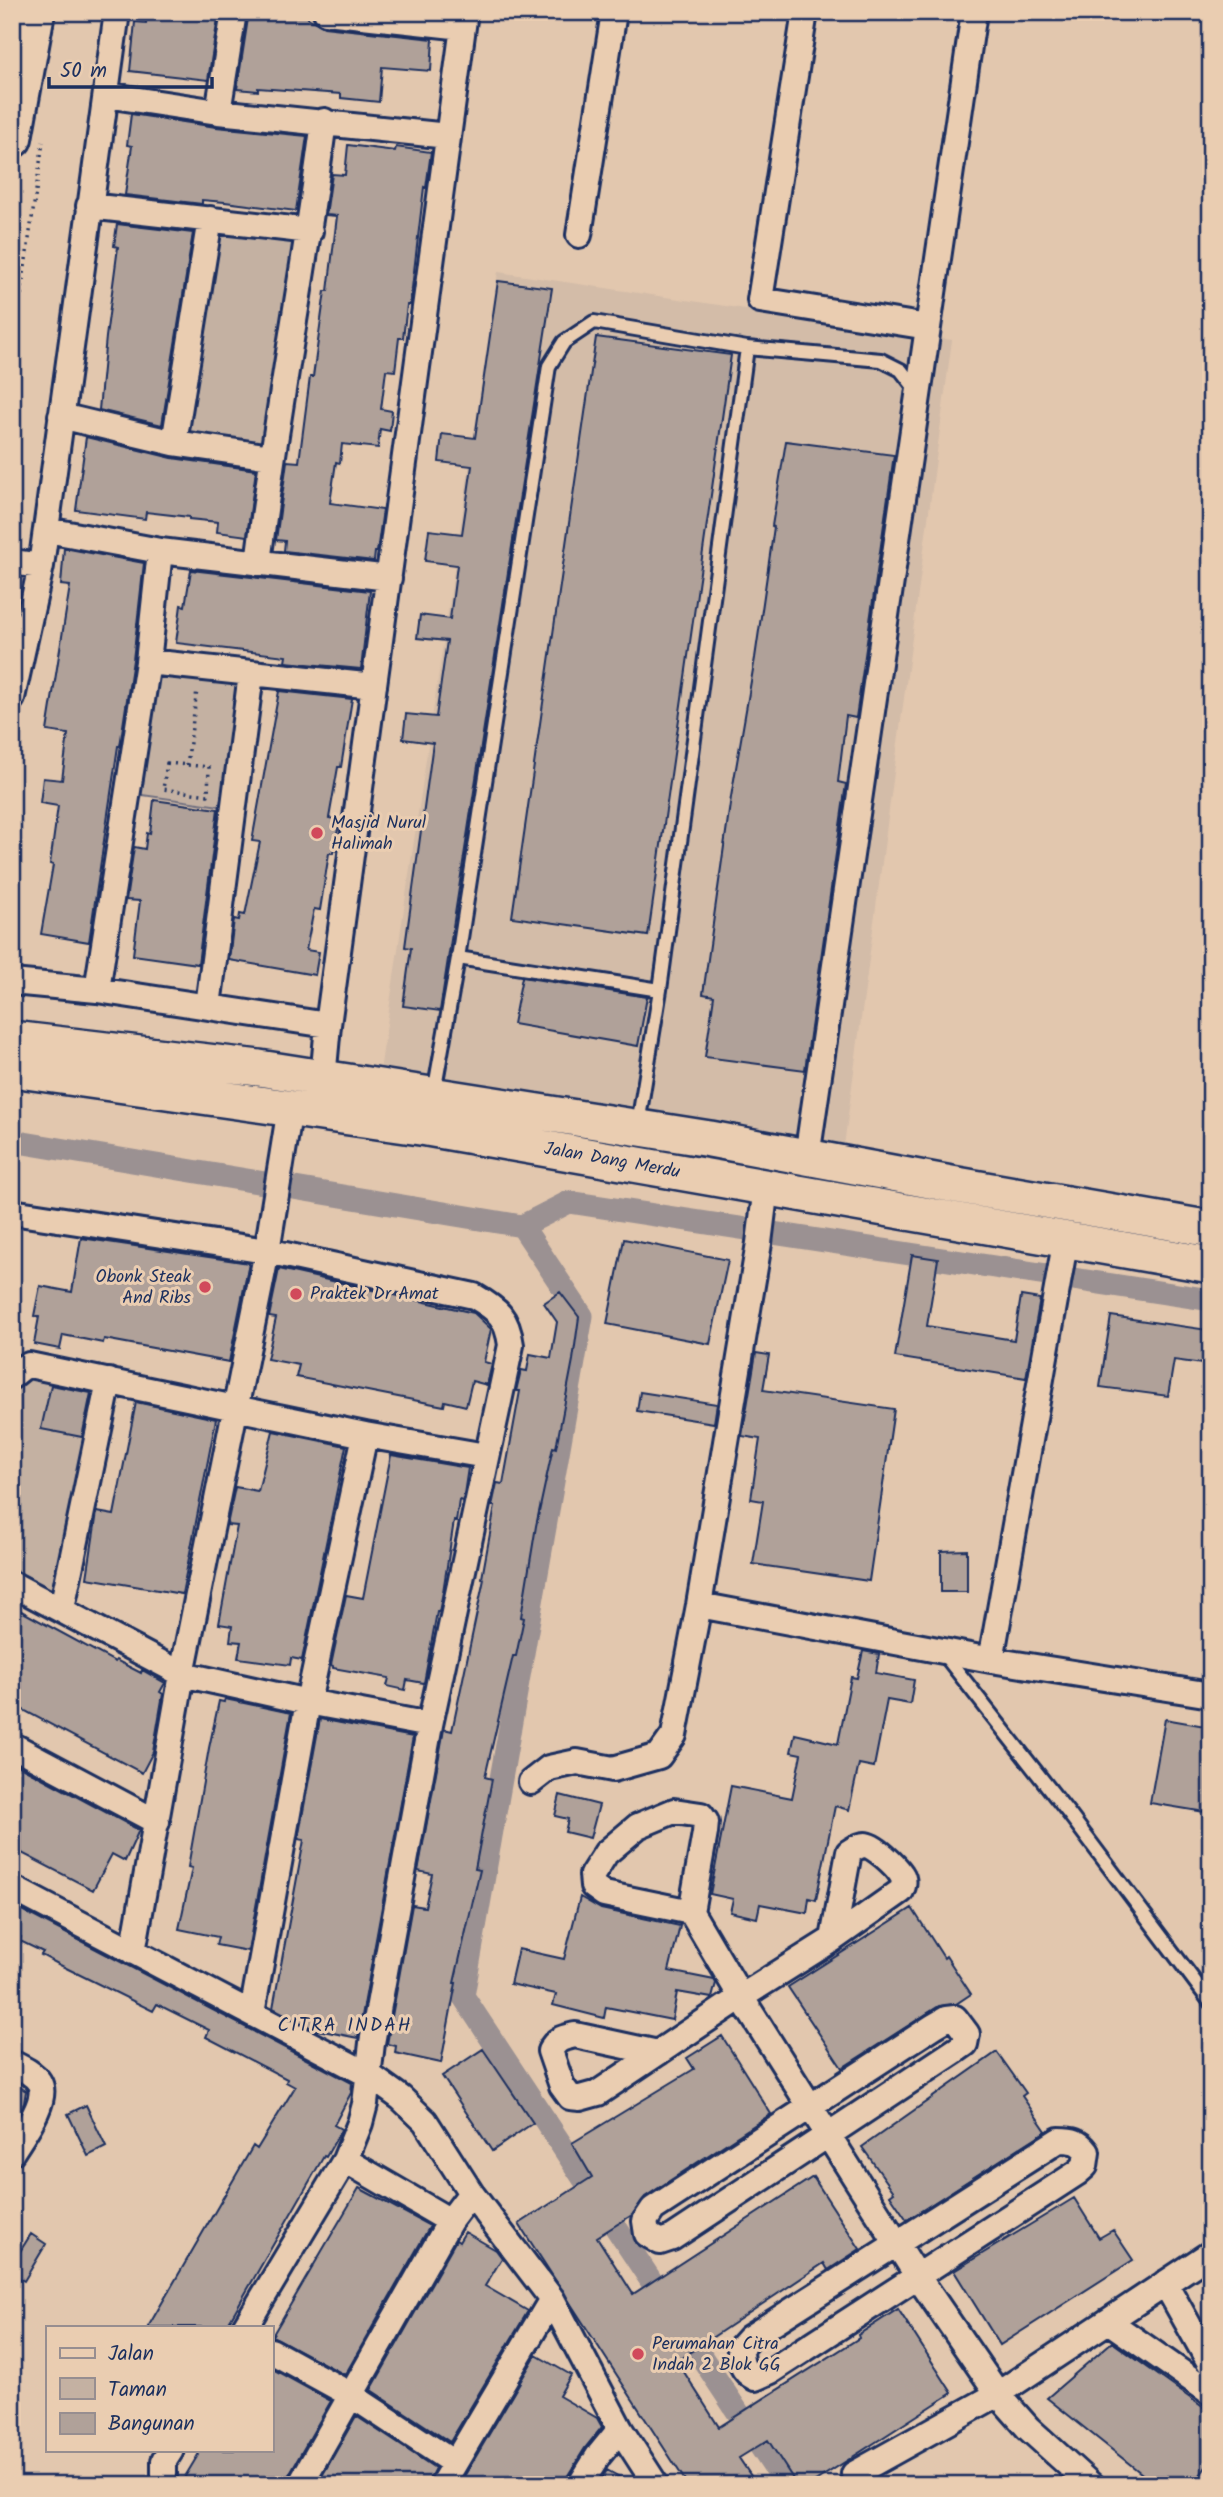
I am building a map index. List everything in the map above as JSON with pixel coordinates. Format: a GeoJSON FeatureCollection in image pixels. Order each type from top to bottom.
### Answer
{"type":"FeatureCollection","features":[{"type":"Feature","properties":{"kind":"main road"},"geometry":{"type":"LineString","coordinates":[[28,137],[33,13]]}},
{"type":"Feature","properties":{"kind":"main road","name":"Jalan Dang Merdu"},"geometry":{"type":"LineString","coordinates":[[12,1039],[259,1068],[807,1157],[1001,1210],[1060,1264],[1211,1265]]}},
{"type":"Feature","properties":{"kind":"main road","name":"Jalan Dang Merdu"},"geometry":{"type":"LineString","coordinates":[[12,1069],[427,1128],[762,1216],[1001,1210],[1211,1229]]}},
{"type":"Feature","properties":{"kind":"street"},"geometry":{"type":"LineString","coordinates":[[12,698],[47,530],[117,12]]}},
{"type":"Feature","properties":{"kind":"street"},"geometry":{"type":"LineString","coordinates":[[218,112],[234,12]]}},
{"type":"Feature","properties":{"kind":"street"},"geometry":{"type":"LineString","coordinates":[[579,235],[614,12]]}},
{"type":"Feature","properties":{"kind":"street"},"geometry":{"type":"LineString","coordinates":[[805,12],[760,300],[928,327]]}},
{"type":"Feature","properties":{"kind":"street"},"geometry":{"type":"LineString","coordinates":[[807,1157],[974,12]]}},
{"type":"Feature","properties":{"kind":"street"},"geometry":{"type":"LineString","coordinates":[[323,1079],[328,1025],[464,20],[339,13]]}},
{"type":"Feature","properties":{"kind":"street"},"geometry":{"type":"LineString","coordinates":[[106,95],[218,112],[448,136]]}},
{"type":"Feature","properties":{"kind":"street"},"geometry":{"type":"LineString","coordinates":[[258,562],[271,457],[310,230],[324,121]]}},
{"type":"Feature","properties":{"kind":"street"},"geometry":{"type":"LineString","coordinates":[[89,206],[310,230]]}},
{"type":"Feature","properties":{"kind":"street"},"geometry":{"type":"LineString","coordinates":[[174,443],[210,219]]}},
{"type":"Feature","properties":{"kind":"street"},"geometry":{"type":"LineString","coordinates":[[61,416],[174,443],[271,457]]}},
{"type":"Feature","properties":{"kind":"street"},"geometry":{"type":"LineString","coordinates":[[47,530],[160,551],[388,578]]}},
{"type":"Feature","properties":{"kind":"street"},"geometry":{"type":"LineString","coordinates":[[97,990],[148,662],[160,551]]}},
{"type":"Feature","properties":{"kind":"street"},"geometry":{"type":"LineString","coordinates":[[12,562],[41,566]]}},
{"type":"Feature","properties":{"kind":"street"},"geometry":{"type":"LineString","coordinates":[[148,662],[374,686]]}},
{"type":"Feature","properties":{"kind":"street"},"geometry":{"type":"LineString","coordinates":[[208,1006],[251,674]]}},
{"type":"Feature","properties":{"kind":"street"},"geometry":{"type":"LineString","coordinates":[[12,982],[97,990],[328,1025]]}},
{"type":"Feature","properties":{"kind":"street"},"geometry":{"type":"LineString","coordinates":[[133,1952],[182,1674],[267,1251],[290,1108]]}},
{"type":"Feature","properties":{"kind":"street"},"geometry":{"type":"LineString","coordinates":[[12,1212],[267,1251],[474,1296],[494,1308],[508,1326],[511,1345],[430,1725],[360,2123],[345,2160],[246,2326]]}},
{"type":"Feature","properties":{"kind":"street"},"geometry":{"type":"LineString","coordinates":[[531,1782],[549,1768],[577,1762],[613,1769],[659,1756],[674,1735],[699,1605],[762,1216]]}},
{"type":"Feature","properties":{"kind":"street"},"geometry":{"type":"LineString","coordinates":[[991,1660],[1060,1264]]}},
{"type":"Feature","properties":{"kind":"street"},"geometry":{"type":"LineString","coordinates":[[12,1376],[29,1365],[365,1435],[486,1456]]}},
{"type":"Feature","properties":{"kind":"street"},"geometry":{"type":"LineString","coordinates":[[62,1608],[108,1381]]}},
{"type":"Feature","properties":{"kind":"street"},"geometry":{"type":"LineString","coordinates":[[252,2013],[308,1702],[365,1435]]}},
{"type":"Feature","properties":{"kind":"street"},"geometry":{"type":"LineString","coordinates":[[12,1584],[62,1608],[182,1674],[430,1725]]}},
{"type":"Feature","properties":{"kind":"street"},"geometry":{"type":"LineString","coordinates":[[699,1605],[991,1660],[1211,1695]]}},
{"type":"Feature","properties":{"kind":"street"},"geometry":{"type":"LineString","coordinates":[[12,1745],[157,1822]]}},
{"type":"Feature","properties":{"kind":"street"},"geometry":{"type":"LineString","coordinates":[[691,1912],[604,1894],[593,1886],[592,1875],[606,1853],[638,1826],[674,1811],[701,1815],[706,1822],[705,1833],[691,1912],[741,1997],[918,2277],[998,2394],[1028,2428],[1091,2485]]}},
{"type":"Feature","properties":{"kind":"street"},"geometry":{"type":"LineString","coordinates":[[12,1888],[369,2075],[401,2098],[425,2122],[471,2193],[552,2299],[620,2429],[656,2485]]}},
{"type":"Feature","properties":{"kind":"street"},"geometry":{"type":"LineString","coordinates":[[659,2053],[833,1939]]}},
{"type":"Feature","properties":{"kind":"street"},"geometry":{"type":"LineString","coordinates":[[955,2018],[967,2034],[965,2044],[672,2238],[660,2242],[647,2234],[645,2221],[653,2209],[812,2106],[946,2019],[955,2018]]}},
{"type":"Feature","properties":{"kind":"street"},"geometry":{"type":"LineString","coordinates":[[12,2063],[29,2072],[43,2091],[39,2107],[12,2152]]}},
{"type":"Feature","properties":{"kind":"street"},"geometry":{"type":"LineString","coordinates":[[1059,2140],[1073,2140],[1087,2152],[1085,2166],[1077,2173],[918,2277],[771,2371],[755,2378],[745,2372],[740,2360],[740,2348],[749,2338],[898,2244],[1059,2140]]}},
{"type":"Feature","properties":{"kind":"street"},"geometry":{"type":"LineString","coordinates":[[345,2160],[450,2221]]}},
{"type":"Feature","properties":{"kind":"street"},"geometry":{"type":"LineString","coordinates":[[300,2485],[450,2221],[471,2193]]}},
{"type":"Feature","properties":{"kind":"street"},"geometry":{"type":"LineString","coordinates":[[854,2474],[998,2394],[1211,2253]]}},
{"type":"Feature","properties":{"kind":"street"},"geometry":{"type":"LineString","coordinates":[[1165,2283],[1211,2365]]}},
{"type":"Feature","properties":{"kind":"street"},"geometry":{"type":"LineString","coordinates":[[273,2352],[351,2395],[448,2474],[552,2299]]}},
{"type":"Feature","properties":{"kind":"street"},"geometry":{"type":"LineString","coordinates":[[1108,2321],[1211,2393]]}},
{"type":"Feature","properties":{"kind":"street"},"geometry":{"type":"LineString","coordinates":[[580,2485],[598,2456],[620,2429]]}},
{"type":"Feature","properties":{"kind":"street"},"geometry":{"type":"LineString","coordinates":[[164,2485],[164,2460],[170,2452]]}},
{"type":"Feature","properties":{"kind":"street"},"geometry":{"type":"LineString","coordinates":[[1065,2460],[1077,2485]]}},
{"type":"Feature","properties":{"kind":"lane"},"geometry":{"type":"LineString","coordinates":[[433,1097],[458,958],[549,366],[564,342],[594,322],[747,348],[881,360],[901,370],[918,391]]}},
{"type":"Feature","properties":{"kind":"lane"},"geometry":{"type":"LineString","coordinates":[[638,1128],[660,990],[747,348]]}},
{"type":"Feature","properties":{"kind":"lane"},"geometry":{"type":"LineString","coordinates":[[458,958],[660,990]]}},
{"type":"Feature","properties":{"kind":"lane"},"geometry":{"type":"LineString","coordinates":[[940,1650],[1070,1815],[1211,2003]]}},
{"type":"Feature","properties":{"kind":"path"},"geometry":{"type":"LineString","coordinates":[[12,357],[28,137]]}},
{"type":"Feature","properties":{"kind":"path"},"geometry":{"type":"LineString","coordinates":[[187,765],[200,667]]}},
{"type":"Feature","properties":{"kind":"path"},"geometry":{"type":"LineString","coordinates":[[167,762],[187,765],[209,767],[208,795],[163,789],[167,762]]}},
{"type":"Feature","properties":{"kind":"shaded area"},"geometry":{"type":"Polygon","coordinates":[[[498,272],[952,340],[841,1168],[379,1078],[498,272]]]}},
{"type":"Feature","properties":{"kind":"green space"},"geometry":{"type":"Polygon","coordinates":[[[210,219],[310,231],[271,457],[182,445],[210,219]]]}},
{"type":"Feature","properties":{"kind":"green space"},"geometry":{"type":"Polygon","coordinates":[[[148,662],[251,674],[234,808],[128,793],[148,662]]]}},
{"type":"Feature","properties":{"kind":"green space"},"geometry":{"type":"Polygon","coordinates":[[[27,1368],[106,1382],[55,1613],[12,1591],[12,1382],[27,1368]]]}},
{"type":"Feature","properties":{"kind":"building"},"geometry":{"type":"Polygon","coordinates":[[[147,12],[219,12],[208,80],[130,71],[135,22],[146,23],[147,12]]]}},
{"type":"Feature","properties":{"kind":"building"},"geometry":{"type":"Polygon","coordinates":[[[249,12],[309,12],[308,18],[324,27],[433,39],[431,71],[382,67],[379,102],[341,98],[341,94],[237,89],[249,12]]]}},
{"type":"Feature","properties":{"kind":"building"},"geometry":{"type":"Polygon","coordinates":[[[131,114],[216,127],[307,136],[296,211],[225,202],[202,200],[202,204],[125,195],[132,146],[127,145],[131,114]]]}},
{"type":"Feature","properties":{"kind":"building"},"geometry":{"type":"Polygon","coordinates":[[[348,145],[431,152],[426,188],[424,187],[410,305],[407,305],[403,338],[399,338],[395,371],[386,370],[381,409],[392,411],[390,431],[380,429],[378,448],[342,444],[340,463],[336,462],[330,503],[383,510],[374,561],[284,551],[285,541],[276,540],[287,461],[299,462],[310,377],[313,377],[325,291],[328,291],[337,216],[326,215],[332,174],[345,175],[348,145]]]}},
{"type":"Feature","properties":{"kind":"building"},"geometry":{"type":"Polygon","coordinates":[[[117,224],[193,233],[162,425],[99,410],[118,247],[114,246],[117,224]]]}},
{"type":"Feature","properties":{"kind":"building"},"geometry":{"type":"Polygon","coordinates":[[[498,281],[552,288],[440,1011],[403,1006],[411,948],[405,947],[433,743],[403,739],[406,714],[436,717],[447,641],[417,638],[420,615],[450,619],[457,565],[425,561],[429,530],[462,534],[472,466],[439,462],[442,434],[475,438],[498,281]]]}},
{"type":"Feature","properties":{"kind":"building"},"geometry":{"type":"Polygon","coordinates":[[[596,337],[731,355],[648,936],[512,917],[596,337]]]}},
{"type":"Feature","properties":{"kind":"building"},"geometry":{"type":"Polygon","coordinates":[[[86,437],[172,458],[256,470],[247,536],[217,532],[218,522],[189,517],[146,512],[145,519],[76,510],[86,437]]]}},
{"type":"Feature","properties":{"kind":"building"},"geometry":{"type":"Polygon","coordinates":[[[786,441],[894,455],[856,718],[846,716],[838,782],[846,784],[805,1070],[705,1057],[714,996],[703,994],[786,441]]]}},
{"type":"Feature","properties":{"kind":"building"},"geometry":{"type":"Polygon","coordinates":[[[64,548],[144,563],[133,660],[89,942],[41,934],[53,865],[50,864],[58,806],[40,803],[43,778],[62,780],[68,734],[47,731],[70,586],[61,585],[64,548]]]}},
{"type":"Feature","properties":{"kind":"building"},"geometry":{"type":"Polygon","coordinates":[[[191,570],[370,591],[361,669],[285,662],[286,656],[176,643],[181,605],[185,606],[191,570]]]}},
{"type":"Feature","properties":{"kind":"building"},"geometry":{"type":"Polygon","coordinates":[[[279,691],[352,699],[341,767],[338,767],[329,818],[340,820],[333,853],[329,853],[320,910],[314,909],[306,950],[319,952],[315,975],[229,960],[234,919],[239,920],[240,914],[245,915],[260,842],[252,841],[279,691]]]}},
{"type":"Feature","properties":{"kind":"building"},"geometry":{"type":"Polygon","coordinates":[[[154,800],[218,809],[198,964],[133,955],[140,901],[126,900],[134,847],[145,849],[147,833],[150,834],[154,800]]]}},
{"type":"Feature","properties":{"kind":"building"},"geometry":{"type":"Polygon","coordinates":[[[522,977],[647,997],[638,1046],[513,1024],[522,977]]]}},
{"type":"Feature","properties":{"kind":"building"},"geometry":{"type":"Polygon","coordinates":[[[81,1238],[249,1263],[229,1362],[104,1339],[103,1343],[63,1335],[60,1349],[34,1344],[39,1317],[34,1316],[40,1286],[72,1292],[81,1238]]]}},
{"type":"Feature","properties":{"kind":"building"},"geometry":{"type":"Polygon","coordinates":[[[624,1239],[728,1260],[710,1344],[607,1324],[624,1239]]]}},
{"type":"Feature","properties":{"kind":"building"},"geometry":{"type":"Polygon","coordinates":[[[912,1255],[938,1259],[927,1326],[1014,1340],[1021,1296],[1040,1299],[1026,1378],[895,1357],[912,1255]]]}},
{"type":"Feature","properties":{"kind":"building"},"geometry":{"type":"Polygon","coordinates":[[[279,1269],[474,1313],[491,1329],[484,1362],[492,1364],[487,1385],[472,1381],[466,1406],[445,1401],[444,1406],[296,1377],[299,1365],[267,1359],[276,1318],[269,1317],[279,1269]]]}},
{"type":"Feature","properties":{"kind":"building"},"geometry":{"type":"Polygon","coordinates":[[[560,1292],[579,1317],[573,1360],[556,1448],[553,1447],[536,1526],[521,1617],[524,1618],[516,1656],[513,1656],[485,1777],[492,1779],[475,1869],[480,1870],[454,1983],[441,2063],[395,2053],[396,2046],[387,2044],[412,1905],[425,1907],[432,1874],[418,1871],[444,1729],[452,1731],[484,1579],[482,1578],[495,1506],[492,1506],[497,1483],[503,1484],[520,1391],[516,1391],[521,1370],[527,1371],[530,1354],[551,1358],[557,1322],[544,1303],[560,1292]]]}},
{"type":"Feature","properties":{"kind":"building"},"geometry":{"type":"Polygon","coordinates":[[[1111,1316],[1208,1330],[1203,1364],[1174,1360],[1168,1396],[1100,1387],[1111,1316]]]}},
{"type":"Feature","properties":{"kind":"building"},"geometry":{"type":"Polygon","coordinates":[[[756,1353],[769,1355],[763,1390],[894,1409],[869,1581],[753,1564],[763,1501],[751,1499],[760,1439],[742,1436],[756,1353]]]}},
{"type":"Feature","properties":{"kind":"building"},"geometry":{"type":"Polygon","coordinates":[[[51,1385],[91,1393],[82,1437],[41,1429],[51,1385]]]}},
{"type":"Feature","properties":{"kind":"building"},"geometry":{"type":"Polygon","coordinates":[[[640,1392],[717,1404],[714,1423],[637,1411],[640,1392]]]}},
{"type":"Feature","properties":{"kind":"building"},"geometry":{"type":"Polygon","coordinates":[[[136,1402],[216,1419],[182,1594],[87,1578],[97,1512],[114,1515],[136,1402]]]}},
{"type":"Feature","properties":{"kind":"building"},"geometry":{"type":"Polygon","coordinates":[[[273,1431],[346,1446],[302,1660],[291,1658],[290,1665],[238,1658],[241,1642],[230,1641],[232,1626],[219,1624],[237,1526],[227,1525],[235,1487],[258,1491],[273,1431]]]}},
{"type":"Feature","properties":{"kind":"building"},"geometry":{"type":"Polygon","coordinates":[[[391,1455],[468,1468],[463,1501],[459,1500],[456,1522],[454,1521],[443,1592],[424,1683],[407,1680],[405,1690],[387,1686],[389,1678],[333,1668],[331,1665],[346,1595],[363,1598],[391,1455]]]}},
{"type":"Feature","properties":{"kind":"building"},"geometry":{"type":"Polygon","coordinates":[[[967,1550],[967,1592],[941,1592],[941,1551],[967,1550]]]}},
{"type":"Feature","properties":{"kind":"building"},"geometry":{"type":"Polygon","coordinates":[[[12,1606],[115,1662],[116,1660],[141,1673],[142,1670],[165,1683],[160,1692],[163,1694],[153,1752],[142,1773],[12,1704],[12,1606]]]}},
{"type":"Feature","properties":{"kind":"building"},"geometry":{"type":"Polygon","coordinates":[[[863,1651],[879,1654],[876,1673],[914,1680],[910,1704],[887,1700],[874,1767],[859,1764],[849,1810],[835,1806],[816,1900],[809,1898],[807,1913],[760,1904],[757,1918],[730,1912],[733,1899],[710,1894],[731,1786],[792,1798],[801,1754],[791,1752],[795,1734],[838,1744],[851,1677],[857,1678],[863,1651]]]}},
{"type":"Feature","properties":{"kind":"building"},"geometry":{"type":"Polygon","coordinates":[[[225,1699],[291,1713],[248,1951],[216,1945],[218,1937],[179,1929],[192,1868],[188,1867],[209,1748],[219,1701],[224,1702],[225,1699]]]}},
{"type":"Feature","properties":{"kind":"building"},"geometry":{"type":"Polygon","coordinates":[[[320,1719],[413,1737],[358,2038],[313,2029],[273,2008],[304,1840],[298,1839],[320,1719]]]}},
{"type":"Feature","properties":{"kind":"building"},"geometry":{"type":"Polygon","coordinates":[[[1165,1719],[1211,1727],[1211,1813],[1150,1803],[1165,1719]]]}},
{"type":"Feature","properties":{"kind":"building"},"geometry":{"type":"Polygon","coordinates":[[[12,1762],[139,1830],[125,1861],[112,1854],[93,1890],[12,1848],[12,1762]]]}},
{"type":"Feature","properties":{"kind":"building"},"geometry":{"type":"Polygon","coordinates":[[[560,1795],[599,1805],[590,1838],[565,1832],[568,1819],[555,1816],[560,1795]]]}},
{"type":"Feature","properties":{"kind":"building"},"geometry":{"type":"Polygon","coordinates":[[[580,1897],[601,1909],[680,1926],[669,1971],[714,1980],[716,1983],[712,1998],[677,1992],[672,2020],[606,2007],[604,2018],[553,2005],[556,1994],[510,1984],[518,1949],[564,1959],[580,1897]]]}},
{"type":"Feature","properties":{"kind":"building"},"geometry":{"type":"Polygon","coordinates":[[[12,1905],[352,2083],[351,2093],[334,2125],[341,2129],[340,2132],[227,2326],[149,2326],[253,2146],[257,2149],[295,2087],[286,2082],[287,2079],[206,2037],[209,2030],[157,2004],[153,2011],[41,1955],[43,1952],[20,1941],[21,1937],[12,1933],[12,1905]]]}},
{"type":"Feature","properties":{"kind":"building"},"geometry":{"type":"Polygon","coordinates":[[[912,1908],[971,1994],[956,2004],[939,2006],[842,2068],[788,1987],[912,1908]]]}},
{"type":"Feature","properties":{"kind":"building"},"geometry":{"type":"Polygon","coordinates":[[[722,2036],[771,2114],[645,2197],[632,2215],[597,2237],[633,2294],[813,2177],[860,2249],[828,2270],[824,2263],[677,2361],[719,2427],[859,2338],[858,2335],[898,2309],[952,2393],[809,2485],[797,2485],[768,2440],[739,2458],[757,2485],[688,2485],[519,2224],[592,2177],[572,2143],[694,2069],[687,2058],[722,2036]]]}},
{"type":"Feature","properties":{"kind":"building"},"geometry":{"type":"Polygon","coordinates":[[[483,2049],[533,2123],[492,2151],[442,2076],[483,2049]]]}},
{"type":"Feature","properties":{"kind":"building"},"geometry":{"type":"Polygon","coordinates":[[[997,2052],[1026,2093],[1022,2096],[1046,2131],[907,2220],[890,2195],[894,2192],[862,2147],[997,2052]]]}},
{"type":"Feature","properties":{"kind":"building"},"geometry":{"type":"Polygon","coordinates":[[[12,2082],[26,2091],[24,2103],[12,2124],[12,2082]]]}},
{"type":"Feature","properties":{"kind":"building"},"geometry":{"type":"Polygon","coordinates":[[[86,2105],[106,2147],[88,2156],[68,2114],[86,2105]]]}},
{"type":"Feature","properties":{"kind":"building"},"geometry":{"type":"Polygon","coordinates":[[[359,2188],[430,2226],[345,2375],[273,2334],[359,2188]]]}},
{"type":"Feature","properties":{"kind":"building"},"geometry":{"type":"Polygon","coordinates":[[[1074,2198],[1099,2238],[1113,2230],[1133,2260],[1000,2345],[954,2271],[1074,2198]]]}},
{"type":"Feature","properties":{"kind":"building"},"geometry":{"type":"Polygon","coordinates":[[[465,2232],[496,2250],[502,2258],[485,2286],[528,2311],[450,2442],[371,2390],[456,2240],[459,2242],[465,2232]]]}},
{"type":"Feature","properties":{"kind":"building"},"geometry":{"type":"Polygon","coordinates":[[[31,2234],[46,2244],[24,2281],[12,2274],[12,2264],[31,2234]]]}},
{"type":"Feature","properties":{"kind":"building"},"geometry":{"type":"Polygon","coordinates":[[[1112,2342],[1211,2413],[1211,2460],[1193,2485],[1156,2485],[1047,2398],[1112,2342]]]}},
{"type":"Feature","properties":{"kind":"building"},"geometry":{"type":"Polygon","coordinates":[[[536,2355],[571,2375],[559,2396],[597,2418],[602,2427],[585,2448],[565,2485],[459,2485],[536,2355]]]}},
{"type":"Feature","properties":{"kind":"building"},"geometry":{"type":"Polygon","coordinates":[[[273,2369],[331,2401],[285,2485],[180,2485],[200,2452],[273,2452],[273,2369]]]}},
{"type":"Feature","properties":{"kind":"building"},"geometry":{"type":"Polygon","coordinates":[[[356,2416],[435,2468],[427,2485],[317,2485],[356,2416]]]}},
{"type":"Feature","properties":{"kind":"building"},"geometry":{"type":"Polygon","coordinates":[[[607,2470],[634,2485],[598,2485],[607,2470]]]}},
{"type":"Feature","properties":{"kind":"waterway"},"geometry":{"type":"LineString","coordinates":[[12,1141],[522,1226],[569,1202],[1211,1300]]}},
{"type":"Feature","properties":{"kind":"waterway"},"geometry":{"type":"LineString","coordinates":[[522,1226],[582,1316],[463,1996],[786,2485]]}},
{"type":"Feature","properties":{"kind":"place","name":"Masjid Nurul Halimah"},"geometry":{"type":"Point","coordinates":[317,833]}},
{"type":"Feature","properties":{"kind":"place","name":"Obonk Steak And Ribs"},"geometry":{"type":"Point","coordinates":[205,1287]}},
{"type":"Feature","properties":{"kind":"place","name":"Praktek Dr Amat"},"geometry":{"type":"Point","coordinates":[296,1294]}},
{"type":"Feature","properties":{"kind":"place","name":"Perumahan Citra Indah 2 Blok GG"},"geometry":{"type":"Point","coordinates":[638,2354]}},
{"type":"Feature","properties":{"kind":"district","name":"CITRA INDAH"},"geometry":{"type":"Point","coordinates":[345,2026]}}]}
